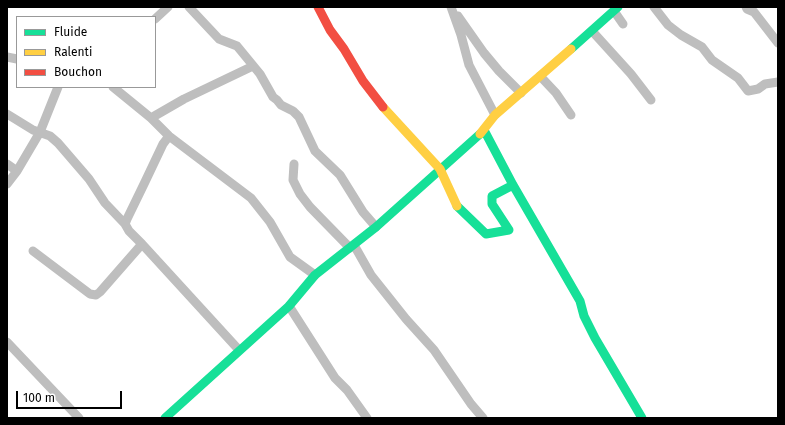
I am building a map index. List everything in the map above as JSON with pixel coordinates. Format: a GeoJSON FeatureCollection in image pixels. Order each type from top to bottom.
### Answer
{"type":"FeatureCollection","features":[{"type":"Feature","properties":{"kind":"street"},"geometry":{"type":"LineString","coordinates":[[156,18],[168,7]]}},
{"type":"Feature","properties":{"kind":"street"},"geometry":{"type":"LineString","coordinates":[[189,7],[219,39],[236,46],[260,74],[273,97],[281,105],[293,111],[299,117],[315,151],[340,175],[363,212],[376,227]]}},
{"type":"Feature","properties":{"kind":"street"},"geometry":{"type":"LineString","coordinates":[[318,7],[330,30],[375,98],[440,169],[457,207],[486,234],[509,230],[492,204],[492,196],[513,185]]}},
{"type":"Feature","properties":{"kind":"street"},"geometry":{"type":"LineString","coordinates":[[452,7],[484,54],[521,93]]}},
{"type":"Feature","properties":{"kind":"street"},"geometry":{"type":"LineString","coordinates":[[452,7],[462,35],[469,65],[495,115]]}},
{"type":"Feature","properties":{"kind":"street"},"geometry":{"type":"LineString","coordinates":[[654,7],[668,25],[681,35],[702,47],[712,60],[738,78],[748,91],[758,89],[765,84],[778,82]]}},
{"type":"Feature","properties":{"kind":"street"},"geometry":{"type":"LineString","coordinates":[[746,7],[754,12],[778,43]]}},
{"type":"Feature","properties":{"kind":"street"},"geometry":{"type":"LineString","coordinates":[[165,418],[289,306],[315,275],[376,227],[484,130],[495,115],[616,9],[623,24]]}},
{"type":"Feature","properties":{"kind":"street"},"geometry":{"type":"LineString","coordinates":[[592,31],[631,74],[651,100]]}},
{"type":"Feature","properties":{"kind":"street"},"geometry":{"type":"LineString","coordinates":[[151,118],[253,66]]}},
{"type":"Feature","properties":{"kind":"street"},"geometry":{"type":"LineString","coordinates":[[540,76],[556,93],[571,115]]}},
{"type":"Feature","properties":{"kind":"street"},"geometry":{"type":"LineString","coordinates":[[7,184],[18,171],[40,132],[58,88]]}},
{"type":"Feature","properties":{"kind":"street"},"geometry":{"type":"LineString","coordinates":[[114,88],[151,118],[169,136],[251,198],[270,222],[290,257],[315,275]]}},
{"type":"Feature","properties":{"kind":"street"},"geometry":{"type":"LineString","coordinates":[[7,114],[32,130],[50,136],[62,148],[89,179],[105,203],[125,224],[129,231],[239,350]]}},
{"type":"Feature","properties":{"kind":"street"},"geometry":{"type":"LineString","coordinates":[[484,130],[513,185],[580,301],[584,316],[594,338],[642,418]]}},
{"type":"Feature","properties":{"kind":"street"},"geometry":{"type":"LineString","coordinates":[[125,224],[163,144],[169,136]]}},
{"type":"Feature","properties":{"kind":"street"},"geometry":{"type":"LineString","coordinates":[[7,164],[18,171]]}},
{"type":"Feature","properties":{"kind":"street"},"geometry":{"type":"LineString","coordinates":[[294,164],[293,180],[300,194],[310,207],[352,247],[371,275],[406,319],[434,350],[471,404],[483,418]]}},
{"type":"Feature","properties":{"kind":"street"},"geometry":{"type":"LineString","coordinates":[[33,251],[90,294],[96,295],[142,244]]}},
{"type":"Feature","properties":{"kind":"street"},"geometry":{"type":"LineString","coordinates":[[289,306],[335,378],[347,390],[367,418]]}},
{"type":"Feature","properties":{"kind":"street"},"geometry":{"type":"LineString","coordinates":[[7,342],[79,418]]}},
{"type":"Feature","properties":{"kind":"traffic: fast"},"geometry":{"type":"LineString","coordinates":[[571,49],[618,7]]}},
{"type":"Feature","properties":{"kind":"traffic: fast"},"geometry":{"type":"LineString","coordinates":[[484,130],[513,185],[580,301],[584,316],[595,338],[642,418]]}},
{"type":"Feature","properties":{"kind":"traffic: fast"},"geometry":{"type":"LineString","coordinates":[[165,418],[289,306],[315,275],[376,227],[480,134]]}},
{"type":"Feature","properties":{"kind":"traffic: fast"},"geometry":{"type":"LineString","coordinates":[[457,206],[486,234],[509,230],[492,204],[492,196],[513,185]]}},
{"type":"Feature","properties":{"kind":"traffic: slow"},"geometry":{"type":"LineString","coordinates":[[480,134],[495,115],[571,49]]}},
{"type":"Feature","properties":{"kind":"traffic: slow"},"geometry":{"type":"LineString","coordinates":[[383,107],[440,169],[457,206]]}},
{"type":"Feature","properties":{"kind":"traffic: jam"},"geometry":{"type":"LineString","coordinates":[[318,7],[330,30],[344,49],[363,81],[383,107]]}}]}
